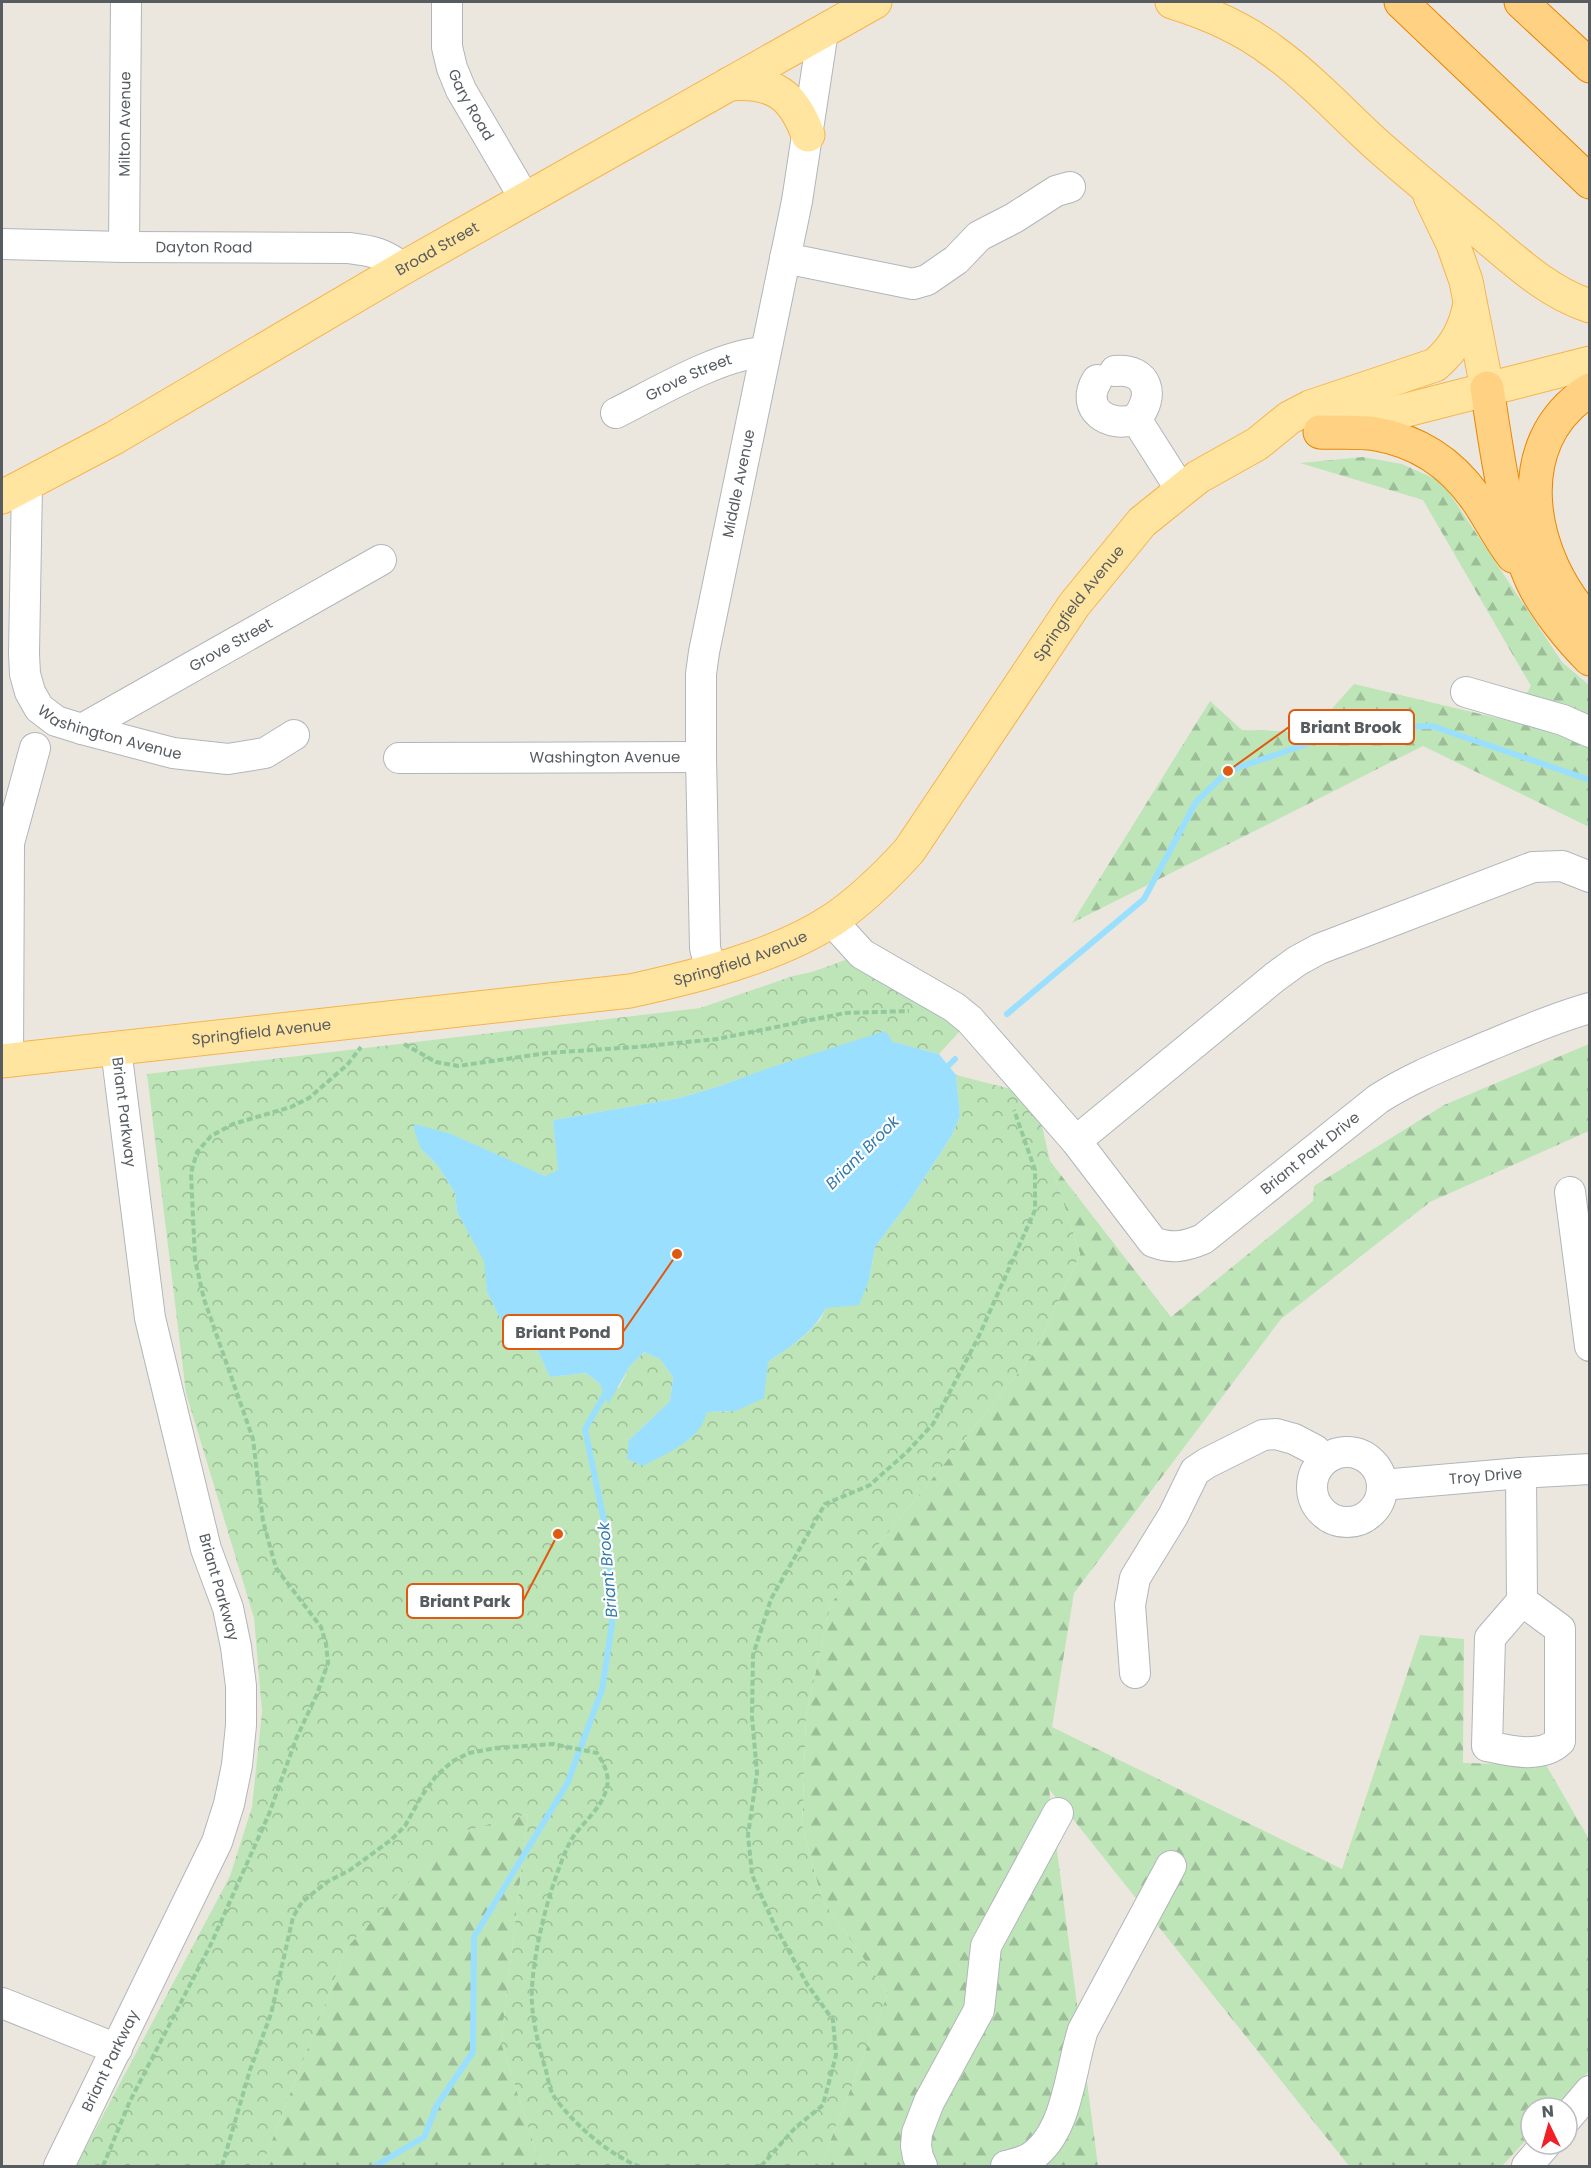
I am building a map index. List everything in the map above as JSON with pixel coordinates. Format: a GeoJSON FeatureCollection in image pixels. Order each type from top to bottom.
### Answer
{"type":"FeatureCollection","features":[{"type":"Feature","properties":{"kind":"highway"},"geometry":{"type":"LineString","coordinates":[[1401,2],[1590,182]]}},
{"type":"Feature","properties":{"kind":"highway"},"geometry":{"type":"LineString","coordinates":[[1521,2],[1590,66]]}},
{"type":"Feature","properties":{"kind":"highway"},"geometry":{"type":"LineString","coordinates":[[1487,388],[1500,471],[1515,532],[1533,582]]}},
{"type":"Feature","properties":{"kind":"highway"},"geometry":{"type":"LineString","coordinates":[[1590,390],[1564,410],[1548,434],[1540,455],[1534,483],[1536,513],[1553,569],[1564,590],[1590,622]]}},
{"type":"Feature","properties":{"kind":"highway"},"geometry":{"type":"LineString","coordinates":[[1320,432],[1375,434],[1411,444],[1434,455],[1456,472],[1476,498],[1502,542],[1533,582],[1556,618],[1590,659]]}},
{"type":"Feature","properties":{"kind":"main road","name":"Broad Street"},"geometry":{"type":"LineString","coordinates":[[14,491],[114,438],[403,268],[729,84],[826,16],[875,2]]}},
{"type":"Feature","properties":{"kind":"main road"},"geometry":{"type":"LineString","coordinates":[[1172,2],[1208,15],[1272,50],[1297,70],[1376,144],[1530,273],[1575,301],[1590,306]]}},
{"type":"Feature","properties":{"kind":"main road"},"geometry":{"type":"LineString","coordinates":[[729,84],[755,84],[779,91],[796,109],[808,135]]}},
{"type":"Feature","properties":{"kind":"main road"},"geometry":{"type":"LineString","coordinates":[[1426,187],[1453,244],[1466,281],[1487,388]]}},
{"type":"Feature","properties":{"kind":"main road","name":"Springfield Avenue"},"geometry":{"type":"LineString","coordinates":[[5,1061],[630,991],[743,961],[782,946],[832,921],[884,878],[909,851],[1074,605],[1142,522],[1198,477],[1257,444],[1289,418],[1310,407],[1435,364],[1443,358],[1462,333],[1470,304]]}},
{"type":"Feature","properties":{"kind":"main road","name":"Springfield Avenue"},"geometry":{"type":"LineString","coordinates":[[1257,444],[1320,432],[1590,363]]}},
{"type":"Feature","properties":{"kind":"street","name":"Milton Avenue"},"geometry":{"type":"LineString","coordinates":[[124,247],[126,2]]}},
{"type":"Feature","properties":{"kind":"street","name":"Gary Road"},"geometry":{"type":"LineString","coordinates":[[447,2],[447,47],[452,68],[461,90],[525,199]]}},
{"type":"Feature","properties":{"kind":"street","name":"Middle Avenue"},"geometry":{"type":"LineString","coordinates":[[711,971],[705,948],[700,757],[701,674],[785,258],[808,135],[826,16]]}},
{"type":"Feature","properties":{"kind":"street"},"geometry":{"type":"LineString","coordinates":[[785,258],[914,284],[927,280],[956,260],[980,236],[1014,218],[1056,190],[1070,187]]}},
{"type":"Feature","properties":{"kind":"street","name":"Dayton Road"},"geometry":{"type":"LineString","coordinates":[[2,244],[348,248],[374,251],[388,257],[403,268]]}},
{"type":"Feature","properties":{"kind":"street","name":"Grove Street"},"geometry":{"type":"LineString","coordinates":[[615,413],[674,383],[738,356],[765,352]]}},
{"type":"Feature","properties":{"kind":"street"},"geometry":{"type":"LineString","coordinates":[[1128,370],[1138,376],[1145,384],[1148,394],[1146,406],[1136,419],[1126,423],[1118,422],[1098,413],[1092,404],[1093,387],[1106,376],[1128,370]]}},
{"type":"Feature","properties":{"kind":"street"},"geometry":{"type":"LineString","coordinates":[[1136,419],[1181,490]]}},
{"type":"Feature","properties":{"kind":"street","name":"Washington Avenue"},"geometry":{"type":"LineString","coordinates":[[14,491],[25,674],[30,692],[39,708],[56,721],[82,729],[173,753],[228,759],[265,753],[294,735]]}},
{"type":"Feature","properties":{"kind":"street","name":"Grove Street"},"geometry":{"type":"LineString","coordinates":[[82,729],[381,560]]}},
{"type":"Feature","properties":{"kind":"street"},"geometry":{"type":"LineString","coordinates":[[1466,692],[1563,720],[1590,732]]}},
{"type":"Feature","properties":{"kind":"street"},"geometry":{"type":"LineString","coordinates":[[5,1061],[9,843],[35,748]]}},
{"type":"Feature","properties":{"kind":"street","name":"Washington Avenue"},"geometry":{"type":"LineString","coordinates":[[399,758],[700,757]]}},
{"type":"Feature","properties":{"kind":"street"},"geometry":{"type":"LineString","coordinates":[[1076,1141],[1275,977],[1319,949],[1533,867],[1562,867],[1590,877]]}},
{"type":"Feature","properties":{"kind":"street","name":"Briant Park Drive"},"geometry":{"type":"LineString","coordinates":[[832,921],[862,954],[954,1007],[970,1020],[1076,1141],[1153,1242],[1170,1248],[1185,1246],[1203,1239],[1378,1099],[1398,1087],[1559,1016],[1590,1008]]}},
{"type":"Feature","properties":{"kind":"street","name":"Briant Parkway"},"geometry":{"type":"LineString","coordinates":[[59,2166],[217,1842],[229,1804],[237,1765],[241,1725],[240,1686],[228,1608],[206,1549],[150,1318],[116,1049]]}},
{"type":"Feature","properties":{"kind":"street"},"geometry":{"type":"LineString","coordinates":[[1569,1192],[1590,1346]]}},
{"type":"Feature","properties":{"kind":"street"},"geometry":{"type":"LineString","coordinates":[[1135,1673],[1130,1605],[1135,1578],[1173,1516],[1195,1472],[1207,1463],[1263,1435],[1276,1434],[1315,1450],[1324,1460]]}},
{"type":"Feature","properties":{"kind":"street"},"geometry":{"type":"LineString","coordinates":[[1344,1452],[1365,1457],[1374,1464],[1382,1485],[1378,1502],[1367,1516],[1356,1521],[1344,1522],[1333,1519],[1319,1508],[1312,1492],[1312,1480],[1316,1469],[1324,1460],[1344,1452]]}},
{"type":"Feature","properties":{"kind":"street","name":"Troy Drive"},"geometry":{"type":"LineString","coordinates":[[1382,1485],[1590,1469]]}},
{"type":"Feature","properties":{"kind":"street"},"geometry":{"type":"LineString","coordinates":[[1521,1473],[1522,1601],[1490,1638],[1487,1746],[1519,1753],[1553,1748],[1560,1741],[1560,1629],[1522,1601]]}},
{"type":"Feature","properties":{"kind":"street"},"geometry":{"type":"LineString","coordinates":[[922,2166],[916,2146],[917,2133],[929,2102],[979,2010],[986,1946],[1058,1813]]}},
{"type":"Feature","properties":{"kind":"street"},"geometry":{"type":"LineString","coordinates":[[1006,2166],[1029,2158],[1048,2140],[1063,2112],[1075,2052],[1083,2030],[1171,1866]]}},
{"type":"Feature","properties":{"kind":"street"},"geometry":{"type":"LineString","coordinates":[[2,2003],[117,2049]]}},
{"type":"Feature","properties":{"kind":"street"},"geometry":{"type":"LineString","coordinates":[[1579,2104],[1590,2091]]}},
{"type":"Feature","properties":{"kind":"path"},"geometry":{"type":"LineString","coordinates":[[396,1039],[436,1062],[458,1066],[547,1053],[636,1047],[717,1038],[845,1013],[916,1009]]}},
{"type":"Feature","properties":{"kind":"path"},"geometry":{"type":"LineString","coordinates":[[103,2166],[130,2101],[211,1944],[269,1814],[296,1739],[317,1694],[328,1663],[321,1627],[276,1568],[262,1521],[253,1439],[204,1299],[195,1260],[191,1173],[197,1152],[211,1136],[233,1124],[291,1107],[309,1098],[347,1065],[363,1044]]}},
{"type":"Feature","properties":{"kind":"path"},"geometry":{"type":"LineString","coordinates":[[761,2166],[795,2128],[823,2104],[836,2055],[833,2020],[807,1984],[752,1875],[748,1834],[757,1773],[752,1717],[753,1655],[771,1599],[825,1504],[870,1485],[907,1452],[933,1424],[978,1338],[1035,1210],[1035,1170],[1011,1104]]}},
{"type":"Feature","properties":{"kind":"path"},"geometry":{"type":"LineString","coordinates":[[222,2166],[250,2070],[271,2014],[293,1917],[302,1902],[327,1882],[350,1870],[391,1840],[405,1826],[432,1781],[453,1761],[469,1753],[496,1748],[553,1744],[597,1753],[607,1769],[607,1788],[597,1810],[569,1843],[555,1878],[542,1928],[531,1988],[538,2043],[553,2096],[587,2133],[628,2162],[638,2166]]}},
{"type":"Feature","properties":{"kind":"green space"},"geometry":{"type":"Polygon","coordinates":[[[1363,457],[1402,464],[1442,482],[1562,662],[1589,685],[1589,827],[1423,746],[1072,923],[1210,701],[1242,730],[1311,732],[1354,684],[1510,721],[1531,686],[1423,500],[1300,463],[1363,457]]]}},
{"type":"Feature","properties":{"kind":"green space"},"geometry":{"type":"Polygon","coordinates":[[[862,954],[970,1020],[939,1054],[892,1042],[764,1070],[679,1098],[553,1120],[559,1171],[545,1176],[506,1160],[421,1149],[438,1166],[455,1193],[457,1212],[485,1261],[487,1292],[502,1322],[533,1341],[550,1377],[586,1373],[600,1384],[619,1388],[630,1366],[644,1352],[660,1359],[673,1377],[670,1401],[629,1440],[707,1412],[736,1411],[768,1362],[802,1338],[820,1320],[826,1308],[869,1280],[875,1247],[909,1202],[952,1135],[960,1116],[956,1075],[1035,1095],[1050,1161],[1080,1254],[1035,1352],[831,1603],[806,1716],[802,1825],[822,1900],[888,1993],[822,2162],[816,2166],[541,2166],[501,2042],[528,1814],[456,1833],[347,1947],[262,2166],[76,2166],[230,1876],[252,1807],[262,1712],[254,1618],[186,1393],[147,1074],[700,1008],[862,954]]]}},
{"type":"Feature","properties":{"kind":"green space"},"geometry":{"type":"Polygon","coordinates":[[[1589,1044],[1589,1131],[1430,1202],[1281,1319],[1074,1593],[1052,1727],[1342,1869],[1420,1635],[1464,1639],[1463,1763],[1546,1765],[1589,1839],[1589,2071],[1566,2096],[1519,2096],[1519,2148],[1502,2166],[1349,2166],[1049,1789],[1098,2166],[816,2166],[822,2162],[888,1993],[822,1900],[802,1825],[806,1716],[831,1603],[1035,1352],[1080,1254],[1050,1161],[1171,1317],[1313,1201],[1314,1186],[1444,1105],[1589,1044]]]}},
{"type":"Feature","properties":{"kind":"green space"},"geometry":{"type":"Polygon","coordinates":[[[528,1814],[501,2042],[541,2166],[262,2166],[347,1947],[456,1832],[528,1814]]]}},
{"type":"Feature","properties":{"kind":"water"},"geometry":{"type":"Polygon","coordinates":[[[885,1031],[893,1042],[939,1054],[956,1075],[960,1116],[952,1135],[909,1202],[875,1247],[869,1280],[859,1305],[826,1308],[808,1332],[768,1362],[764,1398],[736,1411],[707,1412],[698,1430],[682,1445],[643,1466],[627,1459],[629,1440],[670,1401],[673,1377],[660,1359],[644,1352],[630,1366],[608,1404],[600,1384],[586,1373],[550,1377],[533,1341],[502,1322],[487,1292],[484,1261],[457,1212],[455,1193],[438,1166],[421,1149],[414,1124],[451,1134],[545,1176],[558,1170],[553,1120],[679,1098],[885,1031]]]}},
{"type":"Feature","properties":{"kind":"waterway","name":"Briant Brook"},"geometry":{"type":"LineString","coordinates":[[1007,1014],[1144,899],[1196,802],[1228,771],[1354,728],[1432,726],[1590,780]]}},
{"type":"Feature","properties":{"kind":"waterway","name":"Briant Brook"},"geometry":{"type":"LineString","coordinates":[[944,1070],[955,1059]]}},
{"type":"Feature","properties":{"kind":"waterway","name":"Briant Brook"},"geometry":{"type":"LineString","coordinates":[[375,2166],[424,2137],[437,2105],[473,2052],[474,1937],[567,1784],[602,1690],[612,1624],[606,1531],[585,1429],[608,1389]]}},
{"type":"Feature","properties":{"kind":"place","name":"Briant Brook"},"geometry":{"type":"Point","coordinates":[1228,771]}},
{"type":"Feature","properties":{"kind":"place","name":"Briant Pond"},"geometry":{"type":"Point","coordinates":[677,1254]}},
{"type":"Feature","properties":{"kind":"place","name":"Briant Park"},"geometry":{"type":"Point","coordinates":[558,1534]}}]}
